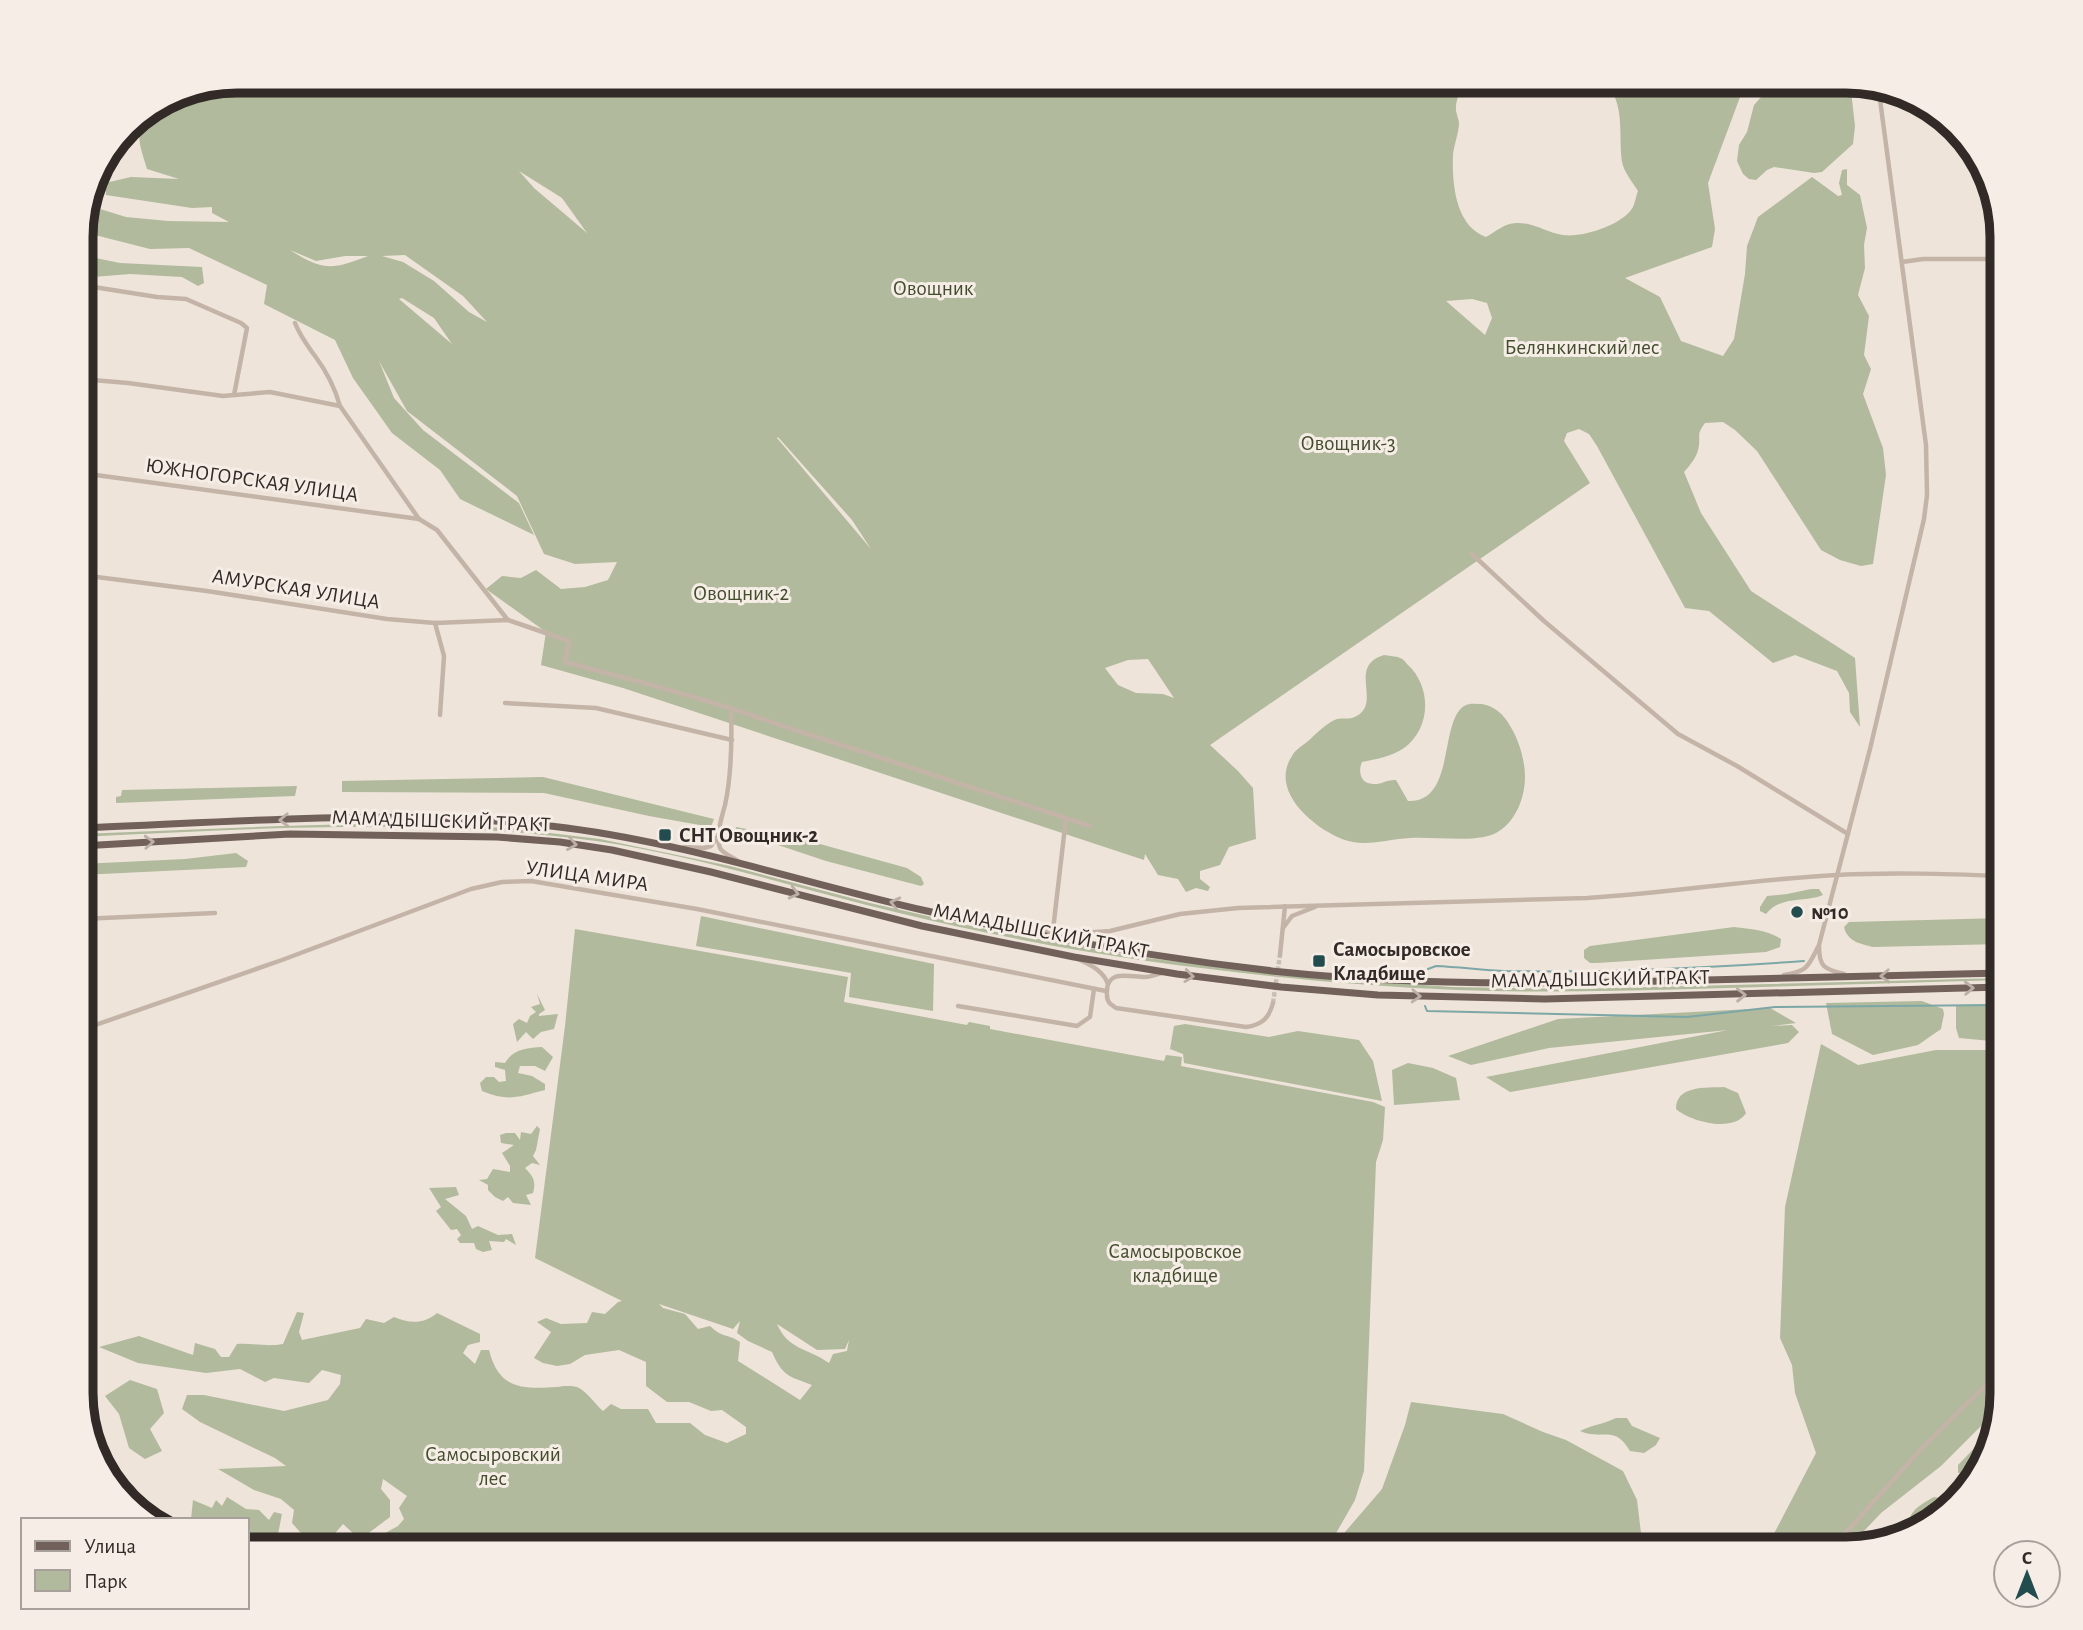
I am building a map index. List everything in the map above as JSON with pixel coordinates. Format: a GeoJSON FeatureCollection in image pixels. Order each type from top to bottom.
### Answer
{"type":"FeatureCollection","features":[{"type":"Feature","properties":{"kind":"main road","name":"МАМАДЫШСКИЙ ТРАКТ"},"geometry":{"type":"LineString","coordinates":[[93,828],[427,818],[499,821],[568,828],[677,849],[927,911],[1033,934],[1204,962],[1379,980],[1544,984],[1990,973]]}},
{"type":"Feature","properties":{"kind":"main road","name":"МАМАДЫШСКИЙ ТРАКТ"},"geometry":{"type":"LineString","coordinates":[[93,845],[290,834],[497,837],[560,842],[612,850],[711,872],[922,926],[1074,957],[1281,987],[1452,998],[1572,999],[1990,987]]}},
{"type":"Feature","properties":{"kind":"street"},"geometry":{"type":"LineString","coordinates":[[1771,979],[1803,971],[1819,945],[1870,749],[1926,507],[1926,445],[1880,97]]}},
{"type":"Feature","properties":{"kind":"street"},"geometry":{"type":"LineString","coordinates":[[1902,262],[1923,259],[1990,259]]}},
{"type":"Feature","properties":{"kind":"street"},"geometry":{"type":"LineString","coordinates":[[93,287],[186,299],[241,323],[247,328],[234,395]]}},
{"type":"Feature","properties":{"kind":"street"},"geometry":{"type":"LineString","coordinates":[[295,323],[299,335],[335,388],[340,407],[419,519],[438,530],[508,620],[569,641],[565,662],[732,708],[1090,826]]}},
{"type":"Feature","properties":{"kind":"street"},"geometry":{"type":"LineString","coordinates":[[93,380],[223,396],[270,392],[340,407]]}},
{"type":"Feature","properties":{"kind":"street","name":"ЮЖНОГОРСКАЯ УЛИЦА"},"geometry":{"type":"LineString","coordinates":[[93,475],[419,519]]}},
{"type":"Feature","properties":{"kind":"street"},"geometry":{"type":"LineString","coordinates":[[1472,554],[1554,629],[1678,734],[1737,766],[1848,834]]}},
{"type":"Feature","properties":{"kind":"street","name":"АМУРСКАЯ УЛИЦА"},"geometry":{"type":"LineString","coordinates":[[93,577],[387,618],[435,623],[508,620]]}},
{"type":"Feature","properties":{"kind":"street"},"geometry":{"type":"LineString","coordinates":[[435,623],[444,656],[440,715]]}},
{"type":"Feature","properties":{"kind":"street"},"geometry":{"type":"LineString","coordinates":[[505,703],[596,708],[732,740]]}},
{"type":"Feature","properties":{"kind":"street"},"geometry":{"type":"LineString","coordinates":[[732,708],[727,797],[719,835],[723,851],[745,865]]}},
{"type":"Feature","properties":{"kind":"street"},"geometry":{"type":"LineString","coordinates":[[1053,930],[1066,818]]}},
{"type":"Feature","properties":{"kind":"street"},"geometry":{"type":"LineString","coordinates":[[677,849],[712,846],[719,835]]}},
{"type":"Feature","properties":{"kind":"street"},"geometry":{"type":"LineString","coordinates":[[1033,934],[1053,930],[1082,933],[1110,931],[1180,914],[1211,910],[1587,898],[1837,875],[1923,873],[1990,876]]}},
{"type":"Feature","properties":{"kind":"street","name":"УЛИЦА МИРА"},"geometry":{"type":"LineString","coordinates":[[93,1026],[282,960],[471,889],[502,882],[531,881],[697,909],[1106,991]]}},
{"type":"Feature","properties":{"kind":"street"},"geometry":{"type":"LineString","coordinates":[[1282,929],[1292,916],[1321,905]]}},
{"type":"Feature","properties":{"kind":"street"},"geometry":{"type":"LineString","coordinates":[[1280,955],[1284,906]]}},
{"type":"Feature","properties":{"kind":"street"},"geometry":{"type":"LineString","coordinates":[[93,918],[215,913]]}},
{"type":"Feature","properties":{"kind":"street"},"geometry":{"type":"LineString","coordinates":[[1819,945],[1820,960],[1825,968],[1854,976]]}},
{"type":"Feature","properties":{"kind":"street"},"geometry":{"type":"LineString","coordinates":[[1074,957],[1102,973],[1108,985]]}},
{"type":"Feature","properties":{"kind":"street"},"geometry":{"type":"LineString","coordinates":[[1166,972],[1146,977],[1120,976],[1112,979],[1106,991],[1107,1000],[1116,1008],[1246,1027],[1261,1024],[1267,1018],[1273,1003]]}},
{"type":"Feature","properties":{"kind":"street"},"geometry":{"type":"LineString","coordinates":[[958,1006],[1077,1026],[1090,1017],[1094,989]]}},
{"type":"Feature","properties":{"kind":"street"},"geometry":{"type":"LineString","coordinates":[[1842,1537],[1921,1449],[1990,1382]]}},
{"type":"Feature","properties":{"kind":"green space"},"geometry":{"type":"Polygon","coordinates":[[[228,93],[1460,93],[1456,107],[1459,122],[1453,155],[1453,178],[1457,202],[1468,223],[1486,237],[1512,223],[1528,224],[1571,235],[1601,229],[1621,219],[1633,207],[1638,191],[1623,166],[1619,110],[1613,93],[1742,93],[1708,183],[1715,229],[1712,247],[1625,278],[1660,297],[1681,341],[1723,356],[1734,339],[1747,246],[1758,217],[1812,177],[1838,196],[1842,195],[1839,183],[1842,170],[1847,169],[1847,185],[1860,195],[1867,228],[1864,245],[1865,268],[1858,295],[1869,316],[1864,355],[1871,369],[1863,394],[1883,448],[1886,475],[1873,564],[1861,566],[1840,560],[1821,550],[1757,451],[1723,422],[1705,423],[1700,432],[1697,453],[1684,472],[1701,513],[1751,591],[1855,658],[1860,727],[1850,712],[1849,693],[1837,671],[1795,655],[1773,663],[1709,611],[1685,608],[1597,446],[1589,434],[1579,429],[1567,433],[1564,441],[1590,483],[1210,745],[1253,788],[1256,839],[1229,847],[1220,865],[1200,871],[1200,879],[1210,887],[1208,891],[1196,888],[1186,892],[1178,879],[1158,875],[1145,854],[1144,860],[623,688],[541,665],[546,632],[486,589],[502,576],[521,578],[536,570],[561,589],[585,587],[608,580],[617,562],[575,564],[544,554],[517,496],[407,411],[379,361],[394,398],[423,430],[519,503],[534,535],[460,499],[440,470],[392,433],[353,378],[335,340],[264,304],[267,285],[189,248],[150,249],[93,235],[96,208],[126,217],[229,222],[212,213],[212,207],[192,208],[106,195],[105,183],[131,177],[179,179],[147,169],[139,140],[140,131],[157,117],[182,104],[228,93]],[[519,171],[534,188],[587,233],[562,198],[519,171]],[[290,250],[311,262],[328,266],[345,264],[368,256],[345,256],[316,261],[290,250]],[[405,255],[382,256],[403,262],[434,281],[469,312],[487,322],[463,296],[405,255]],[[402,298],[399,299],[452,344],[434,318],[402,298]],[[1472,299],[1446,301],[1485,335],[1492,318],[1487,303],[1472,299]],[[777,438],[871,549],[852,520],[777,438]],[[1148,659],[1128,660],[1105,668],[1118,685],[1136,693],[1163,694],[1174,698],[1148,659]]]}},
{"type":"Feature","properties":{"kind":"green space"},"geometry":{"type":"Polygon","coordinates":[[[1764,93],[1851,93],[1855,126],[1853,144],[1822,172],[1774,167],[1756,180],[1749,179],[1743,174],[1737,161],[1739,145],[1747,132],[1754,105],[1764,93]]]}},
{"type":"Feature","properties":{"kind":"green space"},"geometry":{"type":"Polygon","coordinates":[[[93,257],[120,263],[202,267],[204,283],[198,286],[182,277],[130,274],[93,277],[93,257]]]}},
{"type":"Feature","properties":{"kind":"green space"},"geometry":{"type":"Polygon","coordinates":[[[1384,655],[1403,659],[1416,674],[1424,696],[1425,708],[1419,730],[1413,740],[1389,756],[1362,762],[1360,773],[1363,779],[1376,784],[1396,780],[1408,801],[1423,798],[1434,789],[1441,775],[1457,713],[1468,704],[1486,705],[1499,712],[1510,726],[1522,754],[1525,776],[1518,810],[1504,828],[1495,834],[1476,838],[1350,842],[1307,817],[1290,794],[1286,769],[1292,756],[1329,723],[1337,719],[1352,718],[1362,712],[1366,705],[1367,668],[1384,655]]]}},
{"type":"Feature","properties":{"kind":"green space"},"geometry":{"type":"Polygon","coordinates":[[[543,777],[714,819],[711,827],[544,793],[342,792],[342,781],[543,777]]]}},
{"type":"Feature","properties":{"kind":"green space"},"geometry":{"type":"Polygon","coordinates":[[[297,786],[295,796],[116,803],[116,797],[121,796],[122,790],[297,786]]]}},
{"type":"Feature","properties":{"kind":"green space"},"geometry":{"type":"Polygon","coordinates":[[[393,823],[507,828],[600,839],[730,866],[870,903],[994,931],[1139,957],[1291,975],[1451,987],[1575,989],[1990,980],[1574,991],[1486,991],[1380,986],[1224,971],[1054,946],[899,913],[673,855],[596,841],[467,829],[403,827],[93,836],[93,834],[393,823]]]}},
{"type":"Feature","properties":{"kind":"green space"},"geometry":{"type":"Polygon","coordinates":[[[1990,825],[1990,845],[1986,841],[1990,825]]]}},
{"type":"Feature","properties":{"kind":"green space"},"geometry":{"type":"Polygon","coordinates":[[[736,827],[809,841],[907,868],[921,877],[924,884],[921,886],[826,861],[766,841],[735,834],[736,827]]]}},
{"type":"Feature","properties":{"kind":"green space"},"geometry":{"type":"Polygon","coordinates":[[[236,853],[248,861],[246,867],[93,874],[93,863],[185,859],[236,853]]]}},
{"type":"Feature","properties":{"kind":"green space"},"geometry":{"type":"Polygon","coordinates":[[[1819,889],[1823,895],[1779,904],[1766,914],[1760,911],[1767,896],[1819,889]]]}},
{"type":"Feature","properties":{"kind":"green space"},"geometry":{"type":"Polygon","coordinates":[[[701,916],[934,964],[933,1011],[849,997],[851,973],[696,946],[701,916]]]}},
{"type":"Feature","properties":{"kind":"green space"},"geometry":{"type":"Polygon","coordinates":[[[1990,918],[1990,944],[1873,947],[1851,939],[1844,927],[1849,922],[1990,918]]]}},
{"type":"Feature","properties":{"kind":"green space"},"geometry":{"type":"Polygon","coordinates":[[[1734,927],[1759,930],[1776,936],[1781,939],[1780,947],[1766,952],[1597,963],[1590,963],[1584,958],[1584,950],[1590,946],[1734,927]]]}},
{"type":"Feature","properties":{"kind":"green space","name":"Самосыровское кладбище"},"geometry":{"type":"Polygon","coordinates":[[[575,929],[848,977],[844,1002],[967,1025],[969,1022],[990,1026],[990,1029],[1164,1061],[1166,1055],[1182,1057],[1181,1066],[1373,1102],[1385,1107],[1383,1140],[1376,1162],[1364,1471],[1355,1500],[1334,1537],[378,1537],[398,1526],[404,1519],[399,1508],[407,1496],[383,1479],[381,1489],[390,1500],[390,1517],[366,1535],[354,1534],[343,1524],[332,1537],[304,1537],[292,1523],[294,1510],[281,1499],[254,1490],[218,1469],[286,1466],[275,1458],[200,1422],[182,1409],[187,1395],[204,1395],[284,1411],[328,1400],[340,1384],[341,1375],[322,1370],[309,1383],[274,1378],[265,1382],[240,1369],[206,1373],[138,1363],[99,1347],[139,1336],[193,1355],[195,1343],[215,1349],[221,1357],[229,1357],[237,1344],[283,1344],[297,1312],[304,1313],[299,1332],[302,1340],[360,1328],[366,1319],[384,1323],[394,1317],[417,1322],[437,1313],[480,1334],[480,1342],[468,1345],[463,1353],[475,1364],[481,1350],[489,1350],[499,1373],[514,1384],[533,1388],[577,1387],[603,1411],[611,1404],[621,1409],[648,1409],[656,1423],[690,1423],[705,1435],[727,1443],[746,1434],[746,1427],[722,1410],[711,1411],[689,1402],[667,1402],[646,1386],[646,1362],[619,1350],[585,1355],[570,1364],[557,1366],[534,1358],[551,1332],[537,1322],[546,1318],[561,1324],[587,1323],[592,1312],[605,1314],[622,1301],[535,1258],[575,929]],[[659,1304],[663,1308],[685,1314],[698,1329],[710,1326],[740,1342],[738,1361],[800,1400],[812,1385],[788,1374],[772,1352],[737,1333],[740,1321],[733,1329],[659,1304]],[[777,1324],[793,1344],[829,1363],[833,1354],[847,1351],[849,1340],[845,1349],[817,1350],[777,1324]]]}},
{"type":"Feature","properties":{"kind":"green space"},"geometry":{"type":"Polygon","coordinates":[[[537,994],[545,1010],[539,1016],[558,1014],[554,1029],[541,1032],[533,1039],[526,1032],[517,1042],[513,1024],[519,1019],[527,1023],[530,1016],[536,1012],[531,1007],[540,1004],[537,994]]]}},
{"type":"Feature","properties":{"kind":"green space"},"geometry":{"type":"Polygon","coordinates":[[[1922,1001],[1943,1009],[1941,1029],[1918,1045],[1873,1055],[1832,1034],[1826,1003],[1922,1001]]]}},
{"type":"Feature","properties":{"kind":"green space"},"geometry":{"type":"Polygon","coordinates":[[[1990,1004],[1990,1041],[1959,1038],[1956,1005],[1990,1004]]]}},
{"type":"Feature","properties":{"kind":"green space"},"geometry":{"type":"Polygon","coordinates":[[[1770,1008],[1796,1023],[1771,1026],[1792,1025],[1799,1032],[1788,1043],[1510,1092],[1486,1077],[1728,1030],[1549,1048],[1471,1065],[1448,1056],[1558,1019],[1770,1008]]]}},
{"type":"Feature","properties":{"kind":"green space"},"geometry":{"type":"Polygon","coordinates":[[[1185,1024],[1269,1037],[1298,1031],[1359,1040],[1373,1061],[1382,1101],[1184,1063],[1183,1054],[1170,1049],[1174,1026],[1185,1024]]]}},
{"type":"Feature","properties":{"kind":"green space"},"geometry":{"type":"Polygon","coordinates":[[[1821,1044],[1858,1065],[1936,1050],[1990,1050],[1990,1402],[1987,1420],[1941,1466],[1881,1513],[1859,1536],[1772,1537],[1816,1453],[1795,1393],[1792,1365],[1780,1338],[1785,1207],[1821,1044]]]}},
{"type":"Feature","properties":{"kind":"green space"},"geometry":{"type":"Polygon","coordinates":[[[542,1047],[553,1057],[545,1071],[535,1066],[520,1066],[518,1073],[532,1076],[545,1084],[545,1090],[506,1097],[482,1091],[480,1083],[486,1077],[494,1077],[499,1082],[506,1081],[505,1070],[495,1067],[495,1062],[505,1063],[516,1052],[542,1047]]]}},
{"type":"Feature","properties":{"kind":"green space"},"geometry":{"type":"Polygon","coordinates":[[[1408,1063],[1433,1068],[1456,1078],[1460,1100],[1394,1105],[1392,1070],[1408,1063]]]}},
{"type":"Feature","properties":{"kind":"green space"},"geometry":{"type":"Polygon","coordinates":[[[1724,1087],[1738,1093],[1746,1113],[1732,1123],[1702,1121],[1676,1109],[1677,1101],[1686,1092],[1724,1087]]]}},
{"type":"Feature","properties":{"kind":"green space"},"geometry":{"type":"Polygon","coordinates":[[[537,1126],[540,1129],[533,1156],[540,1165],[532,1163],[525,1168],[534,1183],[533,1193],[526,1195],[531,1205],[513,1203],[508,1197],[503,1201],[495,1197],[488,1190],[488,1185],[479,1180],[487,1179],[493,1169],[510,1172],[510,1166],[502,1153],[514,1145],[501,1143],[500,1135],[515,1133],[520,1140],[521,1132],[531,1134],[537,1126]]]}},
{"type":"Feature","properties":{"kind":"green space"},"geometry":{"type":"Polygon","coordinates":[[[456,1187],[459,1195],[445,1199],[466,1216],[472,1229],[478,1226],[498,1235],[512,1234],[516,1245],[506,1239],[504,1242],[489,1241],[492,1250],[483,1252],[476,1249],[474,1243],[460,1243],[457,1239],[461,1235],[457,1229],[451,1230],[436,1211],[441,1207],[429,1188],[456,1187]]]}},
{"type":"Feature","properties":{"kind":"green space"},"geometry":{"type":"Polygon","coordinates":[[[130,1380],[157,1389],[164,1413],[150,1429],[162,1451],[145,1459],[129,1448],[119,1414],[105,1396],[130,1380]]]}},
{"type":"Feature","properties":{"kind":"green space"},"geometry":{"type":"Polygon","coordinates":[[[1411,1402],[1503,1414],[1566,1440],[1623,1471],[1637,1500],[1642,1537],[1341,1537],[1382,1489],[1411,1402]]]}},
{"type":"Feature","properties":{"kind":"green space"},"geometry":{"type":"Polygon","coordinates":[[[1616,1418],[1627,1418],[1632,1426],[1660,1438],[1656,1445],[1644,1453],[1630,1451],[1613,1435],[1580,1431],[1616,1418]]]}},
{"type":"Feature","properties":{"kind":"green space"},"geometry":{"type":"Polygon","coordinates":[[[1983,1439],[1968,1470],[1958,1473],[1958,1465],[1983,1439]]]}},
{"type":"Feature","properties":{"kind":"green space"},"geometry":{"type":"Polygon","coordinates":[[[126,1484],[133,1485],[144,1503],[126,1484]]]}},
{"type":"Feature","properties":{"kind":"green space"},"geometry":{"type":"Polygon","coordinates":[[[227,1497],[246,1509],[259,1510],[269,1520],[274,1512],[282,1514],[277,1537],[248,1537],[248,1518],[191,1518],[193,1500],[212,1508],[216,1500],[222,1506],[227,1497]]]}},
{"type":"Feature","properties":{"kind":"green space"},"geometry":{"type":"Polygon","coordinates":[[[1934,1497],[1944,1498],[1909,1523],[1911,1516],[1922,1504],[1934,1497]]]}},
{"type":"Feature","properties":{"kind":"waterway"},"geometry":{"type":"LineString","coordinates":[[1428,969],[1436,966],[1505,971],[1617,971],[1804,961]]}},
{"type":"Feature","properties":{"kind":"waterway"},"geometry":{"type":"LineString","coordinates":[[1425,1006],[1427,1011],[1687,1017],[1775,1007],[1990,1005]]}},
{"type":"Feature","properties":{"kind":"tunnel"},"geometry":{"type":"LineString","coordinates":[[1273,1003],[1280,955]]}},
{"type":"Feature","properties":{"kind":"place","name":"СНТ Овощник-2"},"geometry":{"type":"Point","coordinates":[665,835]}},
{"type":"Feature","properties":{"kind":"place","name":"№10"},"geometry":{"type":"Point","coordinates":[1797,912]}},
{"type":"Feature","properties":{"kind":"place","name":"Самосыровское Кладбище"},"geometry":{"type":"Point","coordinates":[1319,961]}},
{"type":"Feature","properties":{"kind":"park label","name":"Овощник"},"geometry":{"type":"Point","coordinates":[933,288]}},
{"type":"Feature","properties":{"kind":"park label","name":"Белянкинский лес"},"geometry":{"type":"Point","coordinates":[1582,347]}},
{"type":"Feature","properties":{"kind":"park label","name":"Овощник-3"},"geometry":{"type":"Point","coordinates":[1348,443]}},
{"type":"Feature","properties":{"kind":"park label","name":"Овощник-2"},"geometry":{"type":"Point","coordinates":[741,593]}},
{"type":"Feature","properties":{"kind":"park label","name":"Самосыровский лес"},"geometry":{"type":"Point","coordinates":[493,1466]}}]}
